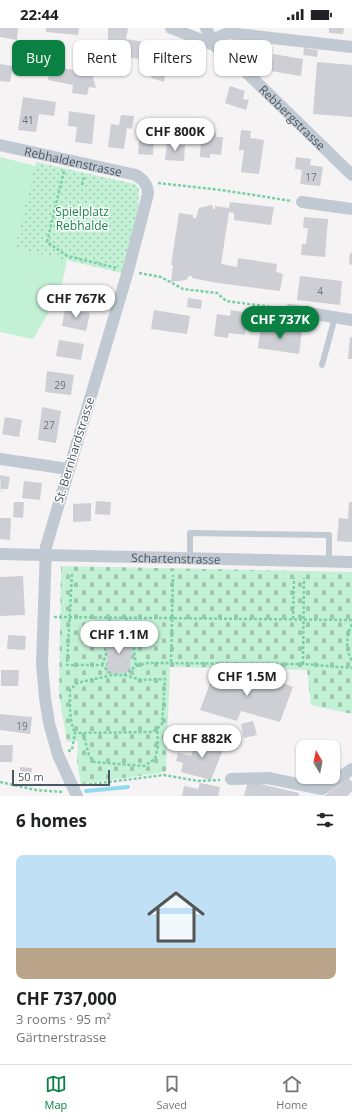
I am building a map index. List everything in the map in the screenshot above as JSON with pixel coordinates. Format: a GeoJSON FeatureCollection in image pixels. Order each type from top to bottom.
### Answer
{"type":"FeatureCollection","features":[{"type":"Feature","properties":{"kind":"street","name":"Rebbergstrasse"},"geometry":{"type":"LineString","coordinates":[[171,28],[214,45]]}},
{"type":"Feature","properties":{"kind":"street","name":"Rebbergstrasse"},"geometry":{"type":"LineString","coordinates":[[206,28],[214,45]]}},
{"type":"Feature","properties":{"kind":"street"},"geometry":{"type":"LineString","coordinates":[[217,40],[219,37],[228,33],[352,47]]}},
{"type":"Feature","properties":{"kind":"street","name":"Rebbergstrasse"},"geometry":{"type":"LineString","coordinates":[[250,76],[352,175]]}},
{"type":"Feature","properties":{"kind":"street","name":"Rebhaldenstrasse"},"geometry":{"type":"LineString","coordinates":[[0,145],[136,174],[145,182]]}},
{"type":"Feature","properties":{"kind":"street","name":"St. Bernhardstrasse"},"geometry":{"type":"LineString","coordinates":[[75,792],[58,755],[44,698],[42,664],[46,547],[128,271],[148,194],[148,188],[145,182]]}},
{"type":"Feature","properties":{"kind":"street"},"geometry":{"type":"LineString","coordinates":[[302,202],[352,209]]}},
{"type":"Feature","properties":{"kind":"street"},"geometry":{"type":"LineString","coordinates":[[290,310],[352,320]]}},
{"type":"Feature","properties":{"kind":"street"},"geometry":{"type":"LineString","coordinates":[[0,458],[68,469]]}},
{"type":"Feature","properties":{"kind":"street","name":"Schartenstrasse"},"geometry":{"type":"LineString","coordinates":[[0,554],[352,562]]}},
{"type":"Feature","properties":{"kind":"street"},"geometry":{"type":"LineString","coordinates":[[232,779],[268,778],[322,789],[352,769]]}},
{"type":"Feature","properties":{"kind":"lane"},"geometry":{"type":"LineString","coordinates":[[322,365],[335,317]]}},
{"type":"Feature","properties":{"kind":"lane"},"geometry":{"type":"LineString","coordinates":[[190,558],[190,533],[329,535],[329,561]]}},
{"type":"Feature","properties":{"kind":"path"},"geometry":{"type":"LineString","coordinates":[[67,159],[47,242],[67,256],[128,271],[161,277],[182,289],[217,293],[226,301],[290,310]]}},
{"type":"Feature","properties":{"kind":"path"},"geometry":{"type":"LineString","coordinates":[[145,182],[221,190],[302,202]]}},
{"type":"Feature","properties":{"kind":"path"},"geometry":{"type":"LineString","coordinates":[[72,574],[67,665],[102,665],[112,675]]}},
{"type":"Feature","properties":{"kind":"path"},"geometry":{"type":"LineString","coordinates":[[172,662],[173,575]]}},
{"type":"Feature","properties":{"kind":"path"},"geometry":{"type":"LineString","coordinates":[[293,619],[294,578]]}},
{"type":"Feature","properties":{"kind":"path"},"geometry":{"type":"LineString","coordinates":[[303,664],[304,578]]}},
{"type":"Feature","properties":{"kind":"path"},"geometry":{"type":"LineString","coordinates":[[44,617],[352,620]]}},
{"type":"Feature","properties":{"kind":"path"},"geometry":{"type":"LineString","coordinates":[[102,665],[106,655],[102,629],[108,627],[110,617]]}},
{"type":"Feature","properties":{"kind":"path"},"geometry":{"type":"LineString","coordinates":[[126,617],[129,628],[136,632],[134,650],[136,666]]}},
{"type":"Feature","properties":{"kind":"path"},"geometry":{"type":"LineString","coordinates":[[352,624],[348,632],[346,646],[352,662]]}},
{"type":"Feature","properties":{"kind":"path"},"geometry":{"type":"LineString","coordinates":[[124,675],[136,666],[148,663],[172,662],[303,664],[352,668]]}},
{"type":"Feature","properties":{"kind":"path"},"geometry":{"type":"LineString","coordinates":[[58,755],[72,750],[75,733],[70,721],[70,690],[76,684],[112,675],[124,675],[141,680],[165,679],[162,724],[154,732],[75,733]]}},
{"type":"Feature","properties":{"kind":"path"},"geometry":{"type":"LineString","coordinates":[[83,733],[89,755],[94,762],[144,766],[155,759],[158,746],[157,729]]}},
{"type":"Feature","properties":{"kind":"path"},"geometry":{"type":"LineString","coordinates":[[0,782],[36,790],[75,792],[164,775],[198,781],[232,779]]}},
{"type":"Feature","properties":{"kind":"green space"},"geometry":{"type":"Polygon","coordinates":[[[0,157],[36,166],[16,248],[67,260],[60,293],[33,339],[0,332],[0,157]]]}},
{"type":"Feature","properties":{"kind":"green space","name":"Spielplatz Rebhalde"},"geometry":{"type":"Polygon","coordinates":[[[36,162],[135,184],[139,188],[138,213],[122,273],[15,248],[36,162]]]}},
{"type":"Feature","properties":{"kind":"green space"},"geometry":{"type":"Polygon","coordinates":[[[61,566],[352,572],[352,714],[311,705],[307,670],[170,667],[166,772],[81,784],[77,762],[78,741],[67,742],[59,695],[61,566]]]}},
{"type":"Feature","properties":{"kind":"building"},"geometry":{"type":"Polygon","coordinates":[[[0,28],[18,28],[17,40],[0,37],[0,28]]]}},
{"type":"Feature","properties":{"kind":"building"},"geometry":{"type":"Polygon","coordinates":[[[46,28],[79,28],[78,35],[46,32],[46,28]]]}},
{"type":"Feature","properties":{"kind":"building"},"geometry":{"type":"Polygon","coordinates":[[[108,28],[128,28],[126,39],[139,41],[139,59],[131,58],[131,40],[108,40],[108,28]]]}},
{"type":"Feature","properties":{"kind":"building"},"geometry":{"type":"Polygon","coordinates":[[[329,28],[344,28],[343,34],[329,33],[329,28]]]}},
{"type":"Feature","properties":{"kind":"building"},"geometry":{"type":"Polygon","coordinates":[[[304,48],[318,50],[317,57],[303,55],[304,48]]]}},
{"type":"Feature","properties":{"kind":"building"},"geometry":{"type":"Polygon","coordinates":[[[273,54],[303,59],[301,76],[272,71],[273,54]]]}},
{"type":"Feature","properties":{"kind":"building"},"geometry":{"type":"Polygon","coordinates":[[[317,62],[352,65],[352,117],[313,114],[317,62]]]}},
{"type":"Feature","properties":{"kind":"building"},"geometry":{"type":"Polygon","coordinates":[[[0,64],[12,66],[10,82],[0,81],[0,64]]]}},
{"type":"Feature","properties":{"kind":"building"},"geometry":{"type":"Polygon","coordinates":[[[65,68],[73,70],[73,76],[93,76],[96,88],[89,87],[87,95],[72,93],[73,85],[48,80],[49,76],[65,76],[65,68]]]}},
{"type":"Feature","properties":{"kind":"building"},"geometry":{"type":"Polygon","coordinates":[[[151,76],[165,76],[164,82],[151,78],[151,76]]]}},
{"type":"Feature","properties":{"kind":"building"},"geometry":{"type":"Polygon","coordinates":[[[230,86],[245,91],[243,99],[249,100],[246,110],[225,103],[230,86]]]}},
{"type":"Feature","properties":{"kind":"building"},"geometry":{"type":"Polygon","coordinates":[[[23,97],[56,102],[54,116],[39,114],[36,132],[18,130],[23,97]]]}},
{"type":"Feature","properties":{"kind":"building"},"geometry":{"type":"Polygon","coordinates":[[[69,111],[95,115],[92,144],[75,142],[77,127],[68,126],[69,111]]]}},
{"type":"Feature","properties":{"kind":"building"},"geometry":{"type":"Polygon","coordinates":[[[121,115],[134,116],[132,129],[127,128],[124,149],[108,147],[111,124],[119,125],[121,115]]]}},
{"type":"Feature","properties":{"kind":"building"},"geometry":{"type":"Polygon","coordinates":[[[147,124],[159,125],[158,134],[154,134],[153,155],[138,154],[140,130],[147,131],[147,124]]]}},
{"type":"Feature","properties":{"kind":"building"},"geometry":{"type":"Polygon","coordinates":[[[241,130],[251,131],[250,138],[264,140],[259,174],[241,172],[244,150],[239,150],[241,130]]]}},
{"type":"Feature","properties":{"kind":"building"},"geometry":{"type":"Polygon","coordinates":[[[207,132],[216,133],[216,137],[223,137],[221,155],[210,154],[210,158],[200,157],[201,135],[207,136],[207,132]]]}},
{"type":"Feature","properties":{"kind":"building"},"geometry":{"type":"Polygon","coordinates":[[[167,143],[185,145],[184,161],[165,160],[167,143]]]}},
{"type":"Feature","properties":{"kind":"building"},"geometry":{"type":"Polygon","coordinates":[[[296,157],[311,159],[310,165],[323,167],[320,186],[300,184],[302,170],[295,169],[296,157]]]}},
{"type":"Feature","properties":{"kind":"building"},"geometry":{"type":"Polygon","coordinates":[[[230,202],[274,207],[271,225],[234,220],[234,213],[229,212],[221,264],[237,267],[238,258],[277,264],[276,272],[283,274],[280,291],[218,283],[192,278],[192,276],[189,276],[186,280],[171,282],[173,265],[171,265],[179,213],[193,215],[193,218],[196,218],[199,208],[211,205],[213,206],[213,209],[215,209],[215,206],[229,208],[230,202]]]}},
{"type":"Feature","properties":{"kind":"building"},"geometry":{"type":"Polygon","coordinates":[[[304,217],[328,219],[325,257],[301,255],[302,244],[306,244],[308,228],[303,228],[304,217]]]}},
{"type":"Feature","properties":{"kind":"building"},"geometry":{"type":"Polygon","coordinates":[[[350,253],[352,253],[352,265],[349,264],[350,253]]]}},
{"type":"Feature","properties":{"kind":"building"},"geometry":{"type":"Polygon","coordinates":[[[300,276],[342,281],[340,305],[297,300],[300,276]]]}},
{"type":"Feature","properties":{"kind":"building"},"geometry":{"type":"Polygon","coordinates":[[[188,298],[202,300],[201,309],[187,307],[188,298]]]}},
{"type":"Feature","properties":{"kind":"building"},"geometry":{"type":"Polygon","coordinates":[[[65,308],[90,313],[86,331],[62,326],[65,308]]]}},
{"type":"Feature","properties":{"kind":"building"},"geometry":{"type":"Polygon","coordinates":[[[154,310],[190,316],[187,334],[151,329],[154,310]]]}},
{"type":"Feature","properties":{"kind":"building"},"geometry":{"type":"Polygon","coordinates":[[[231,310],[248,313],[245,335],[229,333],[228,338],[214,336],[217,314],[230,316],[231,310]]]}},
{"type":"Feature","properties":{"kind":"building"},"geometry":{"type":"Polygon","coordinates":[[[261,325],[302,331],[299,354],[258,348],[261,325]]]}},
{"type":"Feature","properties":{"kind":"building"},"geometry":{"type":"Polygon","coordinates":[[[350,337],[352,337],[352,359],[348,359],[350,337]]]}},
{"type":"Feature","properties":{"kind":"building"},"geometry":{"type":"Polygon","coordinates":[[[59,340],[84,344],[81,360],[56,356],[59,340]]]}},
{"type":"Feature","properties":{"kind":"building"},"geometry":{"type":"Polygon","coordinates":[[[47,371],[74,375],[71,395],[45,392],[47,371]]]}},
{"type":"Feature","properties":{"kind":"building"},"geometry":{"type":"Polygon","coordinates":[[[42,407],[61,411],[56,443],[38,440],[42,407]]]}},
{"type":"Feature","properties":{"kind":"building"},"geometry":{"type":"Polygon","coordinates":[[[5,417],[22,420],[19,437],[2,434],[5,417]]]}},
{"type":"Feature","properties":{"kind":"building"},"geometry":{"type":"Polygon","coordinates":[[[0,475],[10,477],[8,489],[2,489],[1,493],[0,475]]]}},
{"type":"Feature","properties":{"kind":"building"},"geometry":{"type":"Polygon","coordinates":[[[24,481],[42,483],[40,500],[22,498],[24,481]]]}},
{"type":"Feature","properties":{"kind":"building"},"geometry":{"type":"Polygon","coordinates":[[[96,501],[111,502],[110,515],[95,514],[96,501]]]}},
{"type":"Feature","properties":{"kind":"building"},"geometry":{"type":"Polygon","coordinates":[[[14,502],[24,502],[23,518],[13,517],[14,502]]]}},
{"type":"Feature","properties":{"kind":"building"},"geometry":{"type":"Polygon","coordinates":[[[349,502],[352,502],[352,542],[337,541],[339,518],[348,519],[349,502]]]}},
{"type":"Feature","properties":{"kind":"building"},"geometry":{"type":"Polygon","coordinates":[[[91,503],[91,521],[73,522],[73,504],[91,503]]]}},
{"type":"Feature","properties":{"kind":"building"},"geometry":{"type":"Polygon","coordinates":[[[0,518],[11,518],[10,540],[0,539],[0,518]]]}},
{"type":"Feature","properties":{"kind":"building"},"geometry":{"type":"Polygon","coordinates":[[[23,576],[25,615],[0,616],[0,577],[23,576]]]}},
{"type":"Feature","properties":{"kind":"building"},"geometry":{"type":"Polygon","coordinates":[[[8,635],[26,636],[25,650],[7,649],[8,635]]]}},
{"type":"Feature","properties":{"kind":"building"},"geometry":{"type":"Polygon","coordinates":[[[102,639],[136,639],[130,661],[131,672],[105,674],[108,661],[102,639]]]}},
{"type":"Feature","properties":{"kind":"building"},"geometry":{"type":"Polygon","coordinates":[[[1,670],[19,670],[18,686],[1,686],[1,670]]]}},
{"type":"Feature","properties":{"kind":"building"},"geometry":{"type":"Polygon","coordinates":[[[249,671],[293,687],[280,722],[241,711],[237,721],[200,710],[213,675],[232,676],[230,683],[242,687],[249,671]]]}},
{"type":"Feature","properties":{"kind":"building"},"geometry":{"type":"Polygon","coordinates":[[[0,714],[32,717],[30,734],[0,730],[0,714]]]}},
{"type":"Feature","properties":{"kind":"building"},"geometry":{"type":"Polygon","coordinates":[[[253,721],[257,735],[244,738],[241,724],[253,721]]]}},
{"type":"Feature","properties":{"kind":"building"},"geometry":{"type":"Polygon","coordinates":[[[198,737],[224,747],[211,780],[181,772],[183,763],[176,761],[178,753],[191,756],[198,737]]]}},
{"type":"Feature","properties":{"kind":"building"},"geometry":{"type":"Polygon","coordinates":[[[0,745],[13,745],[12,762],[0,762],[0,745]]]}},
{"type":"Feature","properties":{"kind":"building"},"geometry":{"type":"Polygon","coordinates":[[[20,767],[32,768],[31,774],[20,772],[20,767]]]}},
{"type":"Feature","properties":{"kind":"building"},"geometry":{"type":"Polygon","coordinates":[[[349,778],[352,782],[352,791],[347,796],[324,796],[349,778]]]}},
{"type":"Feature","properties":{"kind":"building"},"geometry":{"type":"Polygon","coordinates":[[[248,781],[299,793],[299,796],[244,796],[248,781]]]}},
{"type":"Feature","properties":{"kind":"building"},"geometry":{"type":"Polygon","coordinates":[[[200,783],[220,787],[218,796],[182,796],[184,786],[198,789],[200,783]]]}},
{"type":"Feature","properties":{"kind":"waterway"},"geometry":{"type":"LineString","coordinates":[[86,791],[128,787]]}}]}
